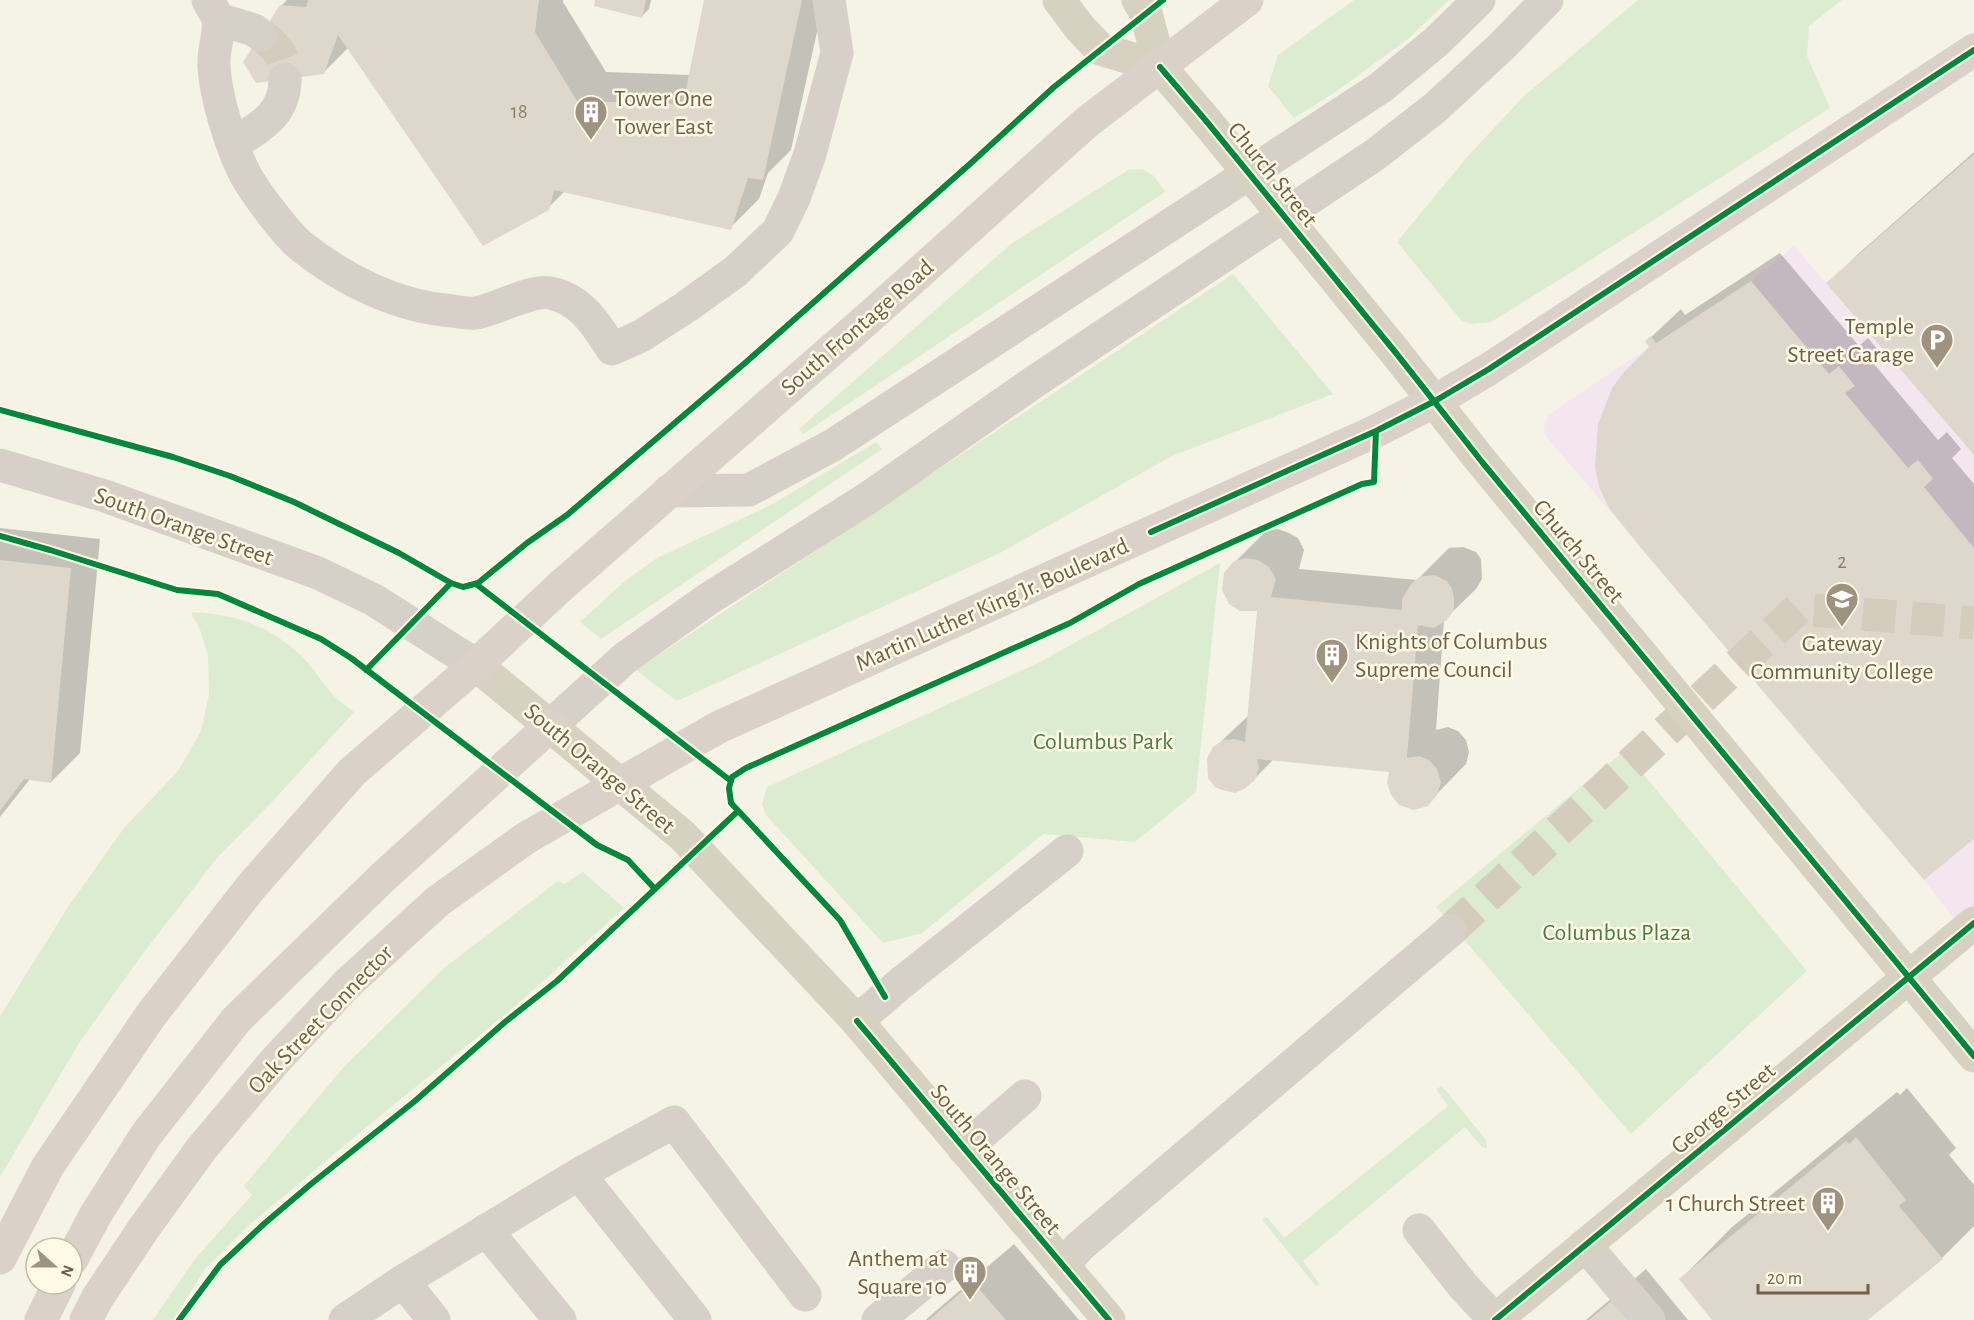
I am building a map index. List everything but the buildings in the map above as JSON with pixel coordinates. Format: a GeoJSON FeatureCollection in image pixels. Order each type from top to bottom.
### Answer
{"type":"FeatureCollection","features":[{"type":"Feature","properties":{"kind":"highway","name":"South Frontage Road"},"geometry":{"type":"LineString","coordinates":[[0,1258],[48,1166],[151,1015],[251,887],[352,772],[476,665],[561,586],[1087,122],[1247,0]]}},
{"type":"Feature","properties":{"kind":"highway","name":"Martin Luther King Jr. Boulevard"},"geometry":{"type":"LineString","coordinates":[[620,784],[719,727],[1376,431],[1435,401],[1499,362],[1974,50]]}},
{"type":"Feature","properties":{"kind":"highway"},"geometry":{"type":"LineString","coordinates":[[84,1236],[146,1135],[236,1020],[382,878],[550,726]]}},
{"type":"Feature","properties":{"kind":"highway","name":"Oak Street Connector"},"geometry":{"type":"LineString","coordinates":[[86,1320],[98,1297],[144,1228],[202,1148],[275,1061],[347,984],[438,901],[526,838],[620,784]]}},
{"type":"Feature","properties":{"kind":"highway"},"geometry":{"type":"LineString","coordinates":[[41,1320],[53,1296]]}},
{"type":"Feature","properties":{"kind":"main road"},"geometry":{"type":"LineString","coordinates":[[1059,0],[1100,50],[1160,67]]}},
{"type":"Feature","properties":{"kind":"main road"},"geometry":{"type":"LineString","coordinates":[[1138,0],[1146,13],[1160,67]]}},
{"type":"Feature","properties":{"kind":"main road","name":"Church Street"},"geometry":{"type":"LineString","coordinates":[[1160,67],[1435,401],[1490,472],[1974,1056]]}},
{"type":"Feature","properties":{"kind":"main road","name":"South Orange Street"},"geometry":{"type":"LineString","coordinates":[[476,665],[682,837],[857,1021],[1109,1320]]}},
{"type":"Feature","properties":{"kind":"main road","name":"George Street"},"geometry":{"type":"LineString","coordinates":[[1496,1320],[1974,923]]}},
{"type":"Feature","properties":{"kind":"street"},"geometry":{"type":"LineString","coordinates":[[261,35],[220,6],[214,65],[222,116],[245,174],[272,212],[299,244],[337,270],[376,292],[409,304],[475,313],[548,292],[570,300],[591,316],[612,349],[641,336],[686,307],[736,271],[778,231],[794,198],[810,154],[837,53],[829,0]]}},
{"type":"Feature","properties":{"kind":"street"},"geometry":{"type":"LineString","coordinates":[[669,491],[749,490],[833,445],[1380,88],[1436,42],[1479,0]]}},
{"type":"Feature","properties":{"kind":"street"},"geometry":{"type":"LineString","coordinates":[[550,726],[626,658],[708,599],[868,498],[1053,369],[1376,154],[1436,107],[1502,46],[1547,0]]}},
{"type":"Feature","properties":{"kind":"street"},"geometry":{"type":"LineString","coordinates":[[233,144],[276,113],[285,90],[285,79]]}},
{"type":"Feature","properties":{"kind":"street","name":"South Orange Street"},"geometry":{"type":"LineString","coordinates":[[0,465],[105,496],[318,573],[374,600],[476,665]]}},
{"type":"Feature","properties":{"kind":"street"},"geometry":{"type":"LineString","coordinates":[[857,1021],[901,983],[1067,851]]}},
{"type":"Feature","properties":{"kind":"street"},"geometry":{"type":"LineString","coordinates":[[1063,1266],[1078,1247],[1450,931]]}},
{"type":"Feature","properties":{"kind":"street"},"geometry":{"type":"LineString","coordinates":[[964,1149],[1024,1096]]}},
{"type":"Feature","properties":{"kind":"street"},"geometry":{"type":"LineString","coordinates":[[345,1320],[404,1281],[579,1174],[674,1122],[805,1295]]}},
{"type":"Feature","properties":{"kind":"street"},"geometry":{"type":"LineString","coordinates":[[579,1174],[695,1320]]}},
{"type":"Feature","properties":{"kind":"street"},"geometry":{"type":"LineString","coordinates":[[486,1230],[560,1320]]}},
{"type":"Feature","properties":{"kind":"street"},"geometry":{"type":"LineString","coordinates":[[1419,1230],[1464,1287],[1496,1320]]}},
{"type":"Feature","properties":{"kind":"street"},"geometry":{"type":"LineString","coordinates":[[1585,1245],[1649,1320]]}},
{"type":"Feature","properties":{"kind":"street"},"geometry":{"type":"LineString","coordinates":[[878,1320],[944,1266]]}},
{"type":"Feature","properties":{"kind":"street"},"geometry":{"type":"LineString","coordinates":[[404,1281],[434,1320]]}},
{"type":"Feature","properties":{"kind":"shaded area","name":"Gateway Community College"},"geometry":{"type":"Polygon","coordinates":[[[1794,246],[1974,455],[1974,945],[1924,880],[1544,434],[1548,415],[1649,347],[1645,341],[1651,336],[1656,342],[1751,281],[1794,246]]]}},
{"type":"Feature","properties":{"kind":"green space"},"geometry":{"type":"Polygon","coordinates":[[[1354,0],[1449,0],[1408,39],[1334,93],[1294,118],[1268,86],[1278,55],[1354,0]]]}},
{"type":"Feature","properties":{"kind":"green space"},"geometry":{"type":"Polygon","coordinates":[[[1638,0],[1842,0],[1809,26],[1807,56],[1830,108],[1491,322],[1471,324],[1461,320],[1397,242],[1468,156],[1524,96],[1638,0]]]}},
{"type":"Feature","properties":{"kind":"green space"},"geometry":{"type":"Polygon","coordinates":[[[1142,169],[1154,176],[1165,192],[803,434],[799,429],[1011,244],[1128,170],[1142,169]]]}},
{"type":"Feature","properties":{"kind":"green space"},"geometry":{"type":"Polygon","coordinates":[[[1233,274],[1333,394],[1172,456],[1000,553],[677,701],[636,670],[1233,274]]]}},
{"type":"Feature","properties":{"kind":"green space"},"geometry":{"type":"Polygon","coordinates":[[[876,442],[882,449],[601,639],[580,622],[626,580],[657,558],[771,505],[876,442]]]}},
{"type":"Feature","properties":{"kind":"green space","name":"Columbus Park"},"geometry":{"type":"Polygon","coordinates":[[[1220,563],[1196,792],[1135,842],[1043,834],[922,933],[883,943],[766,815],[762,804],[767,787],[1038,663],[1220,563]]]}},
{"type":"Feature","properties":{"kind":"green space"},"geometry":{"type":"Polygon","coordinates":[[[191,612],[234,618],[274,634],[302,657],[333,695],[354,712],[217,858],[141,956],[79,1043],[0,1177],[0,1016],[68,907],[124,828],[178,771],[201,731],[209,695],[208,656],[201,632],[191,612]]]}},
{"type":"Feature","properties":{"kind":"green space","name":"Columbus Plaza"},"geometry":{"type":"Polygon","coordinates":[[[1624,751],[1807,971],[1631,1134],[1436,907],[1624,751]]]}},
{"type":"Feature","properties":{"kind":"green space"},"geometry":{"type":"Polygon","coordinates":[[[583,872],[624,908],[512,1009],[248,1226],[205,1269],[173,1320],[153,1320],[194,1260],[252,1195],[244,1186],[343,1068],[444,968],[558,881],[564,884],[583,872]]]}},
{"type":"Feature","properties":{"kind":"green space"},"geometry":{"type":"Polygon","coordinates":[[[1442,1086],[1486,1140],[1487,1148],[1482,1147],[1465,1127],[1303,1261],[1320,1285],[1316,1286],[1263,1219],[1268,1218],[1284,1238],[1448,1106],[1436,1089],[1442,1086]]]}},
{"type":"Feature","properties":{"kind":"tunnel"},"geometry":{"type":"LineString","coordinates":[[261,35],[279,53],[284,65],[285,79]]}},
{"type":"Feature","properties":{"kind":"tunnel"},"geometry":{"type":"LineString","coordinates":[[1450,931],[1798,609],[1974,623]]}},
{"type":"Feature","properties":{"kind":"cycle path"},"geometry":{"type":"LineString","coordinates":[[0,410],[173,457],[230,476],[294,502],[399,553],[451,583],[463,587],[478,583],[527,543],[567,515],[745,363],[1054,87],[1163,0]]}},
{"type":"Feature","properties":{"kind":"cycle path"},"geometry":{"type":"LineString","coordinates":[[1151,532],[1376,431],[1435,401],[1489,369],[1974,50]]}},
{"type":"Feature","properties":{"kind":"cycle path"},"geometry":{"type":"LineString","coordinates":[[1160,67],[1396,353],[1482,462],[1974,1056]]}},
{"type":"Feature","properties":{"kind":"cycle path"},"geometry":{"type":"LineString","coordinates":[[885,997],[840,920],[731,803],[729,788],[732,777],[746,768],[1070,623],[1139,584],[1362,484],[1374,482],[1376,431]]}},
{"type":"Feature","properties":{"kind":"cycle path"},"geometry":{"type":"LineString","coordinates":[[0,536],[177,590],[218,594],[321,639],[351,658],[597,845],[628,860],[655,889]]}},
{"type":"Feature","properties":{"kind":"cycle path"},"geometry":{"type":"LineString","coordinates":[[366,670],[451,583]]}},
{"type":"Feature","properties":{"kind":"cycle path"},"geometry":{"type":"LineString","coordinates":[[476,584],[731,781]]}},
{"type":"Feature","properties":{"kind":"cycle path"},"geometry":{"type":"LineString","coordinates":[[179,1320],[220,1265],[265,1223],[557,981],[738,811]]}},
{"type":"Feature","properties":{"kind":"cycle path"},"geometry":{"type":"LineString","coordinates":[[1495,1320],[1974,923]]}},
{"type":"Feature","properties":{"kind":"cycle path"},"geometry":{"type":"LineString","coordinates":[[857,1021],[1109,1320]]}},
{"type":"Feature","properties":{"kind":"place","name":"Tower One Tower East"},"geometry":{"type":"Point","coordinates":[591,141]}},
{"type":"Feature","properties":{"kind":"place","name":"Temple Street Garage"},"geometry":{"type":"Point","coordinates":[1937,369]}},
{"type":"Feature","properties":{"kind":"place","name":"Gateway Community College"},"geometry":{"type":"Point","coordinates":[1842,628]}},
{"type":"Feature","properties":{"kind":"place","name":"Knights of Columbus Supreme Council"},"geometry":{"type":"Point","coordinates":[1332,684]}},
{"type":"Feature","properties":{"kind":"place","name":"1 Church Street"},"geometry":{"type":"Point","coordinates":[1828,1232]}},
{"type":"Feature","properties":{"kind":"place","name":"Anthem at Square 10"},"geometry":{"type":"Point","coordinates":[970,1301]}}]}
